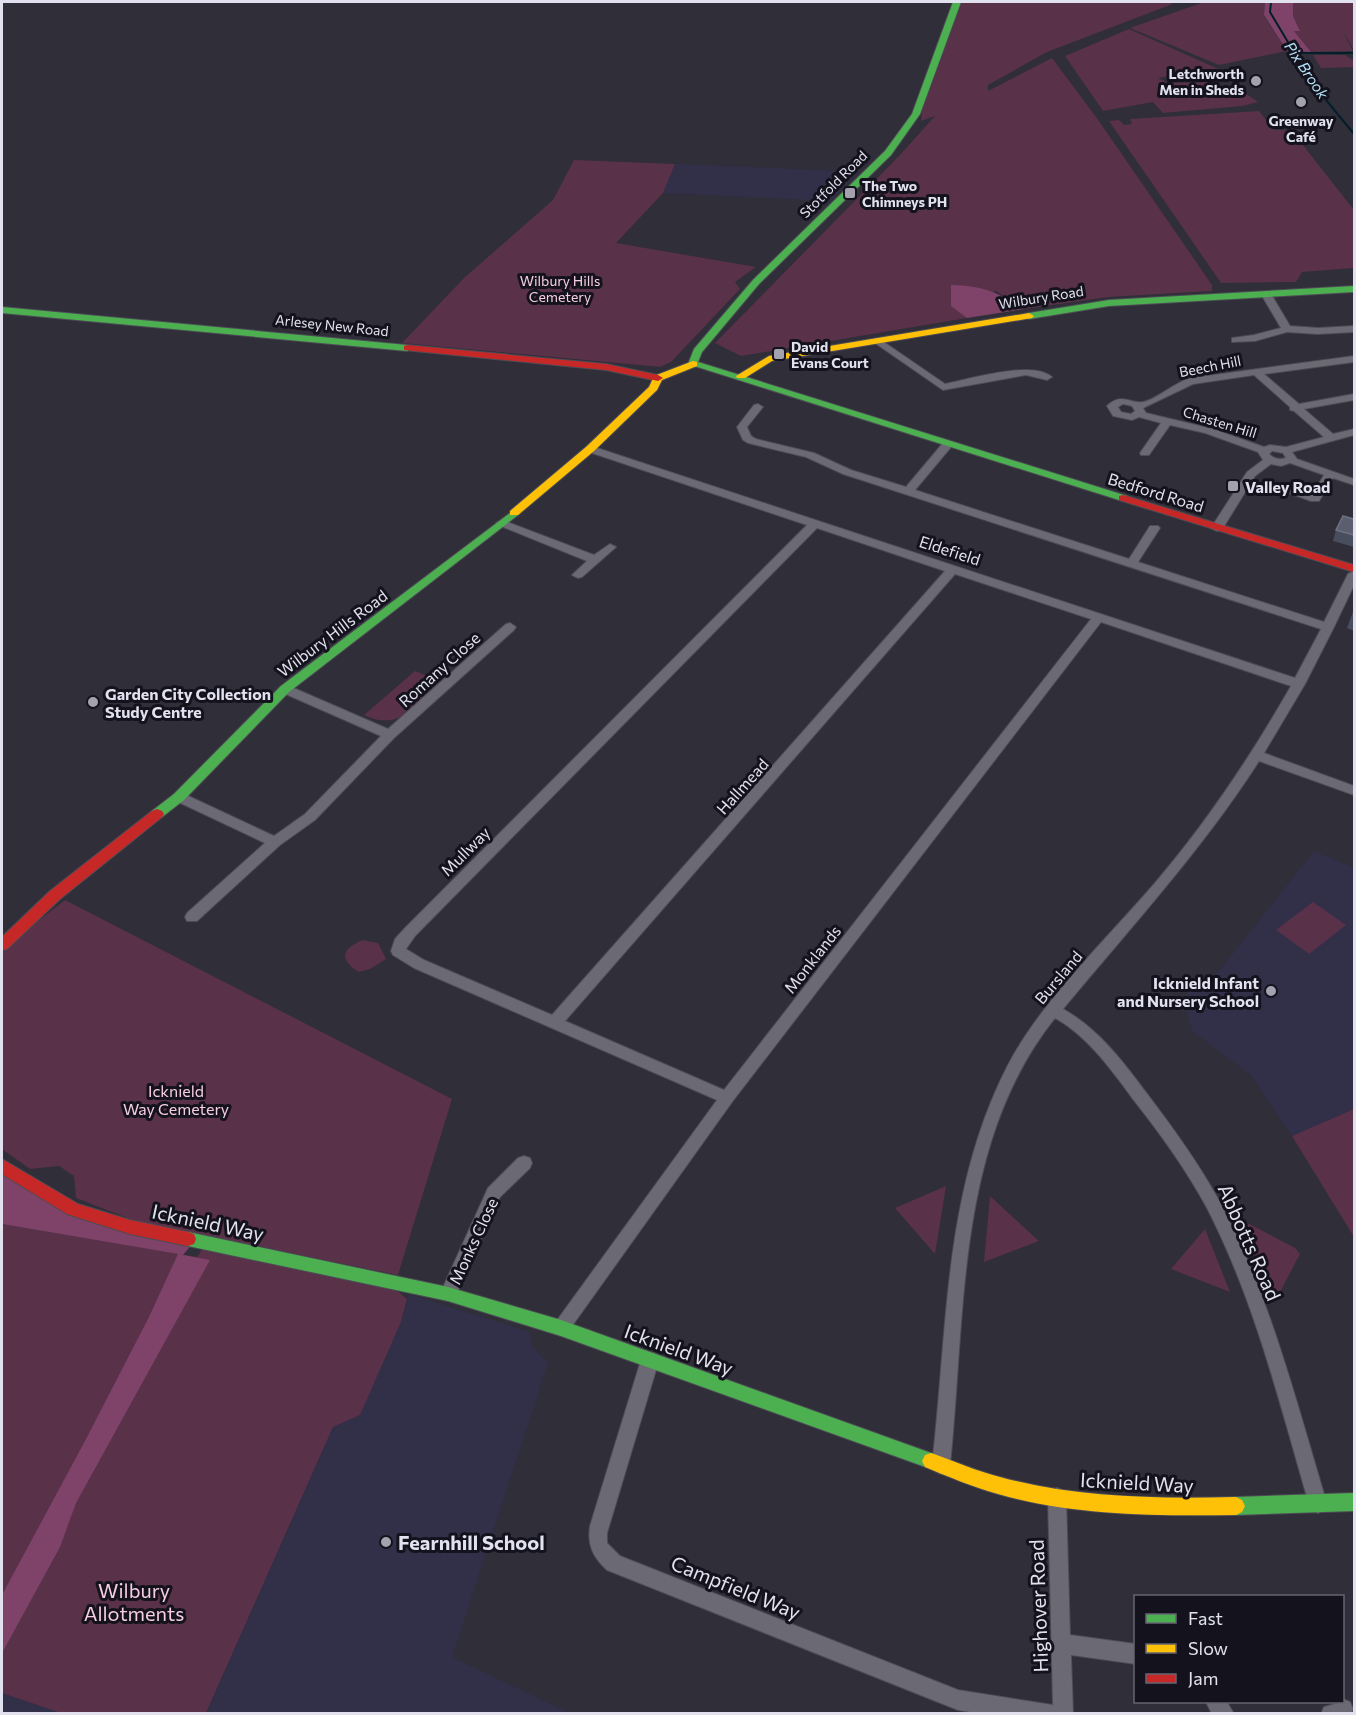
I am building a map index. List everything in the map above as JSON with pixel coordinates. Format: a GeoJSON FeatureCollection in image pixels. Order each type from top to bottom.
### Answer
{"type":"FeatureCollection","features":[{"type":"Feature","properties":{"kind":"street","name":"Stotfold Road"},"geometry":{"type":"LineString","coordinates":[[693,364],[697,351],[756,282],[888,153],[919,107],[957,2]]}},
{"type":"Feature","properties":{"kind":"street","name":"Wilbury Road"},"geometry":{"type":"LineString","coordinates":[[741,376],[769,359],[1109,303],[1354,289]]}},
{"type":"Feature","properties":{"kind":"street"},"geometry":{"type":"LineString","coordinates":[[1266,294],[1287,329]]}},
{"type":"Feature","properties":{"kind":"street","name":"Arlesey New Road"},"geometry":{"type":"LineString","coordinates":[[2,310],[606,367],[658,378]]}},
{"type":"Feature","properties":{"kind":"street"},"geometry":{"type":"LineString","coordinates":[[1235,340],[1255,338],[1287,329],[1318,331],[1354,329]]}},
{"type":"Feature","properties":{"kind":"street"},"geometry":{"type":"LineString","coordinates":[[878,341],[943,387],[1026,372],[1038,373],[1047,377]]}},
{"type":"Feature","properties":{"kind":"street","name":"Beech Hill"},"geometry":{"type":"LineString","coordinates":[[1139,410],[1162,393],[1182,383],[1354,359]]}},
{"type":"Feature","properties":{"kind":"street","name":"Bedford Road"},"geometry":{"type":"LineString","coordinates":[[693,364],[741,376],[763,387],[947,445],[1354,569]]}},
{"type":"Feature","properties":{"kind":"street","name":"Wilbury Hills Road"},"geometry":{"type":"LineString","coordinates":[[2,945],[55,895],[179,797],[285,689],[502,523],[590,449],[653,388],[658,378],[693,364]]}},
{"type":"Feature","properties":{"kind":"street","name":"Beech Hill"},"geometry":{"type":"LineString","coordinates":[[1255,371],[1294,408],[1330,437]]}},
{"type":"Feature","properties":{"kind":"street"},"geometry":{"type":"LineString","coordinates":[[1294,408],[1354,397]]}},
{"type":"Feature","properties":{"kind":"street"},"geometry":{"type":"LineString","coordinates":[[758,407],[742,427],[744,434],[752,441],[810,455],[847,472],[1328,627]]}},
{"type":"Feature","properties":{"kind":"street","name":"Chasten Hill"},"geometry":{"type":"LineString","coordinates":[[1139,410],[1167,422],[1209,431],[1267,456]]}},
{"type":"Feature","properties":{"kind":"street","name":"Chasten Hill"},"geometry":{"type":"LineString","coordinates":[[1145,453],[1167,422]]}},
{"type":"Feature","properties":{"kind":"street"},"geometry":{"type":"LineString","coordinates":[[1289,455],[1330,437],[1354,432]]}},
{"type":"Feature","properties":{"kind":"street"},"geometry":{"type":"LineString","coordinates":[[908,492],[947,445]]}},
{"type":"Feature","properties":{"kind":"street"},"geometry":{"type":"LineString","coordinates":[[1217,528],[1251,474],[1274,447],[1330,474],[1354,482]]}},
{"type":"Feature","properties":{"kind":"street","name":"Eldefield"},"geometry":{"type":"LineString","coordinates":[[590,449],[1299,684]]}},
{"type":"Feature","properties":{"kind":"street"},"geometry":{"type":"LineString","coordinates":[[1288,491],[1315,499],[1330,474]]}},
{"type":"Feature","properties":{"kind":"street"},"geometry":{"type":"LineString","coordinates":[[502,523],[595,560]]}},
{"type":"Feature","properties":{"kind":"street","name":"Mullway"},"geometry":{"type":"LineString","coordinates":[[728,1098],[405,957],[398,951],[400,943],[815,523]]}},
{"type":"Feature","properties":{"kind":"street"},"geometry":{"type":"LineString","coordinates":[[1132,563],[1154,528]]}},
{"type":"Feature","properties":{"kind":"street"},"geometry":{"type":"LineString","coordinates":[[578,575],[610,547]]}},
{"type":"Feature","properties":{"kind":"street","name":"Hallmead"},"geometry":{"type":"LineString","coordinates":[[554,1023],[953,569]]}},
{"type":"Feature","properties":{"kind":"street","name":"Bursland"},"geometry":{"type":"LineString","coordinates":[[941,1465],[958,1273],[972,1183],[981,1152],[1014,1069],[1053,1010],[1182,860],[1226,804],[1258,756],[1299,684],[1354,574]]}},
{"type":"Feature","properties":{"kind":"street","name":"Monklands"},"geometry":{"type":"LineString","coordinates":[[561,1328],[728,1098],[1099,617]]}},
{"type":"Feature","properties":{"kind":"street","name":"Romany Close"},"geometry":{"type":"LineString","coordinates":[[192,917],[275,842],[310,817],[337,792],[390,735],[510,627]]}},
{"type":"Feature","properties":{"kind":"street"},"geometry":{"type":"LineString","coordinates":[[285,689],[390,735]]}},
{"type":"Feature","properties":{"kind":"street"},"geometry":{"type":"LineString","coordinates":[[1258,756],[1354,791]]}},
{"type":"Feature","properties":{"kind":"street"},"geometry":{"type":"LineString","coordinates":[[179,797],[275,842]]}},
{"type":"Feature","properties":{"kind":"street","name":"Abbotts Road"},"geometry":{"type":"LineString","coordinates":[[1053,1010],[1081,1028],[1124,1075],[1179,1148],[1221,1220],[1261,1317],[1318,1504]]}},
{"type":"Feature","properties":{"kind":"street","name":"Monks Close"},"geometry":{"type":"LineString","coordinates":[[448,1294],[494,1193],[524,1163]]}},
{"type":"Feature","properties":{"kind":"street","name":"Icknield Way"},"geometry":{"type":"LineString","coordinates":[[2,1166],[73,1209],[130,1227],[448,1294],[561,1328],[1006,1488],[1058,1497],[1203,1506],[1354,1502]]}},
{"type":"Feature","properties":{"kind":"street","name":"Campfield Way"},"geometry":{"type":"LineString","coordinates":[[650,1360],[601,1518],[596,1540],[601,1554],[614,1563],[958,1700],[1050,1713]]}},
{"type":"Feature","properties":{"kind":"street","name":"Highover Road"},"geometry":{"type":"LineString","coordinates":[[1058,1497],[1063,1713]]}},
{"type":"Feature","properties":{"kind":"street"},"geometry":{"type":"LineString","coordinates":[[1063,1644],[1134,1654]]}},
{"type":"Feature","properties":{"kind":"shaded area"},"geometry":{"type":"Polygon","coordinates":[[[1265,2],[1293,2],[1293,16],[1300,31],[1294,31],[1311,52],[1287,51],[1264,15],[1265,2]]]}},
{"type":"Feature","properties":{"kind":"shaded area"},"geometry":{"type":"Polygon","coordinates":[[[675,164],[858,172],[831,201],[663,193],[675,164]]]}},
{"type":"Feature","properties":{"kind":"shaded area"},"geometry":{"type":"Polygon","coordinates":[[[951,285],[990,291],[1024,309],[967,318],[951,306],[951,285]]]}},
{"type":"Feature","properties":{"kind":"shaded area","name":"Icknield Infant and Nursery School"},"geometry":{"type":"Polygon","coordinates":[[[1314,851],[1354,868],[1354,1109],[1292,1136],[1251,1075],[1192,1031],[1183,998],[1194,985],[1207,980],[1220,970],[1314,851]]]}},
{"type":"Feature","properties":{"kind":"shaded area"},"geometry":{"type":"Polygon","coordinates":[[[2,1172],[42,1198],[193,1243],[183,1255],[210,1260],[76,1503],[60,1547],[2,1653],[2,1595],[149,1317],[178,1254],[2,1224],[2,1172]]]}},
{"type":"Feature","properties":{"kind":"shaded area","name":"Fearnhill School"},"geometry":{"type":"Polygon","coordinates":[[[409,1294],[530,1332],[531,1345],[548,1363],[452,1657],[569,1713],[206,1714],[333,1427],[360,1415],[401,1322],[409,1294]]]}},
{"type":"Feature","properties":{"kind":"shaded area"},"geometry":{"type":"Polygon","coordinates":[[[2,1693],[61,1713],[2,1713],[2,1693]]]}},
{"type":"Feature","properties":{"kind":"green space"},"geometry":{"type":"Polygon","coordinates":[[[962,2],[1173,2],[1047,52],[988,85],[988,91],[1052,58],[1099,121],[1212,285],[1212,291],[1108,297],[1024,309],[996,291],[952,306],[967,318],[741,356],[715,343],[898,157],[935,116],[921,121],[922,111],[962,2]]]}},
{"type":"Feature","properties":{"kind":"green space"},"geometry":{"type":"Polygon","coordinates":[[[1204,2],[1265,2],[1264,16],[1287,51],[1219,65],[1130,28],[1204,2]]]}},
{"type":"Feature","properties":{"kind":"green space"},"geometry":{"type":"Polygon","coordinates":[[[1293,2],[1354,2],[1354,50],[1343,32],[1353,51],[1311,52],[1294,31],[1300,31],[1293,16],[1293,2]]]}},
{"type":"Feature","properties":{"kind":"green space"},"geometry":{"type":"Polygon","coordinates":[[[1129,29],[1234,76],[1187,81],[1174,75],[1158,78],[1168,83],[1215,82],[1228,91],[1245,93],[1258,102],[1242,106],[1163,113],[1153,102],[1103,111],[1065,56],[1129,29]]]}},
{"type":"Feature","properties":{"kind":"green space"},"geometry":{"type":"Polygon","coordinates":[[[1313,55],[1345,55],[1354,61],[1354,67],[1321,68],[1313,55]]]}},
{"type":"Feature","properties":{"kind":"green space"},"geometry":{"type":"Polygon","coordinates":[[[1259,111],[1274,130],[1290,130],[1295,135],[1354,210],[1354,268],[1302,272],[1296,282],[1221,283],[1109,121],[1119,120],[1124,125],[1132,124],[1130,119],[1259,111]]]}},
{"type":"Feature","properties":{"kind":"green space","name":"Wilbury Hills Cemetery"},"geometry":{"type":"Polygon","coordinates":[[[574,160],[675,164],[663,193],[616,243],[756,267],[735,282],[740,289],[671,362],[660,367],[402,343],[464,278],[553,200],[574,160]]]}},
{"type":"Feature","properties":{"kind":"green space"},"geometry":{"type":"Polygon","coordinates":[[[415,671],[441,681],[415,707],[397,718],[388,721],[377,720],[364,715],[415,671]]]}},
{"type":"Feature","properties":{"kind":"green space","name":"Icknield Way Cemetery"},"geometry":{"type":"Polygon","coordinates":[[[65,900],[452,1099],[398,1275],[135,1221],[76,1198],[74,1176],[59,1166],[30,1169],[2,1149],[2,949],[65,900]]]}},
{"type":"Feature","properties":{"kind":"green space"},"geometry":{"type":"Polygon","coordinates":[[[1313,902],[1346,925],[1309,954],[1276,930],[1313,902]]]}},
{"type":"Feature","properties":{"kind":"green space"},"geometry":{"type":"Polygon","coordinates":[[[363,940],[378,943],[386,959],[370,969],[359,972],[348,963],[345,954],[356,943],[363,940]]]}},
{"type":"Feature","properties":{"kind":"green space"},"geometry":{"type":"Polygon","coordinates":[[[1354,1109],[1354,1237],[1292,1136],[1354,1109]]]}},
{"type":"Feature","properties":{"kind":"green space"},"geometry":{"type":"Polygon","coordinates":[[[946,1186],[935,1254],[895,1208],[946,1186]]]}},
{"type":"Feature","properties":{"kind":"green space"},"geometry":{"type":"Polygon","coordinates":[[[990,1196],[1039,1241],[984,1262],[990,1196]]]}},
{"type":"Feature","properties":{"kind":"green space"},"geometry":{"type":"Polygon","coordinates":[[[1240,1219],[1295,1248],[1300,1254],[1278,1296],[1274,1297],[1270,1290],[1240,1219]]]}},
{"type":"Feature","properties":{"kind":"green space","name":"Wilbury Allotments"},"geometry":{"type":"Polygon","coordinates":[[[2,1224],[197,1257],[205,1245],[393,1287],[407,1299],[401,1322],[360,1415],[333,1427],[206,1713],[61,1713],[2,1693],[2,1224]]]}},
{"type":"Feature","properties":{"kind":"green space"},"geometry":{"type":"Polygon","coordinates":[[[1205,1229],[1230,1292],[1171,1269],[1205,1229]]]}},
{"type":"Feature","properties":{"kind":"building"},"geometry":{"type":"Polygon","coordinates":[[[1343,516],[1354,519],[1354,535],[1336,530],[1343,516]]]}},
{"type":"Feature","properties":{"kind":"waterway","name":"Pix Brook"},"geometry":{"type":"LineString","coordinates":[[1271,2],[1270,12],[1313,84],[1354,134]]}},
{"type":"Feature","properties":{"kind":"waterway"},"geometry":{"type":"LineString","coordinates":[[1295,53],[1354,53]]}},
{"type":"Feature","properties":{"kind":"traffic: fast"},"geometry":{"type":"LineString","coordinates":[[693,364],[697,351],[756,282],[888,153],[916,114],[957,2]]}},
{"type":"Feature","properties":{"kind":"traffic: fast"},"geometry":{"type":"LineString","coordinates":[[1029,316],[1109,303],[1354,289]]}},
{"type":"Feature","properties":{"kind":"traffic: fast"},"geometry":{"type":"LineString","coordinates":[[2,310],[407,348]]}},
{"type":"Feature","properties":{"kind":"traffic: fast"},"geometry":{"type":"LineString","coordinates":[[693,364],[1123,498]]}},
{"type":"Feature","properties":{"kind":"traffic: fast"},"geometry":{"type":"LineString","coordinates":[[157,814],[179,797],[285,689],[514,513]]}},
{"type":"Feature","properties":{"kind":"traffic: fast"},"geometry":{"type":"LineString","coordinates":[[188,1239],[448,1294],[561,1328],[931,1461]]}},
{"type":"Feature","properties":{"kind":"traffic: fast"},"geometry":{"type":"LineString","coordinates":[[1236,1506],[1354,1502]]}},
{"type":"Feature","properties":{"kind":"traffic: slow"},"geometry":{"type":"LineString","coordinates":[[741,376],[769,359],[1029,316]]}},
{"type":"Feature","properties":{"kind":"traffic: slow"},"geometry":{"type":"LineString","coordinates":[[514,513],[590,449],[653,388],[658,378],[693,364]]}},
{"type":"Feature","properties":{"kind":"traffic: slow"},"geometry":{"type":"LineString","coordinates":[[931,1461],[998,1485],[1036,1494],[1093,1502],[1150,1506],[1236,1506]]}},
{"type":"Feature","properties":{"kind":"traffic: jam"},"geometry":{"type":"LineString","coordinates":[[407,348],[606,367],[658,378]]}},
{"type":"Feature","properties":{"kind":"traffic: jam"},"geometry":{"type":"LineString","coordinates":[[1123,498],[1354,569]]}},
{"type":"Feature","properties":{"kind":"traffic: jam"},"geometry":{"type":"LineString","coordinates":[[2,945],[55,895],[157,814]]}},
{"type":"Feature","properties":{"kind":"traffic: jam"},"geometry":{"type":"LineString","coordinates":[[2,1166],[73,1209],[130,1227],[188,1239]]}},
{"type":"Feature","properties":{"kind":"place","name":"Letchworth Men in Sheds"},"geometry":{"type":"Point","coordinates":[1256,81]}},
{"type":"Feature","properties":{"kind":"place","name":"Greenway Café"},"geometry":{"type":"Point","coordinates":[1301,102]}},
{"type":"Feature","properties":{"kind":"place","name":"The Two Chimneys PH"},"geometry":{"type":"Point","coordinates":[850,193]}},
{"type":"Feature","properties":{"kind":"place","name":"David Evans Court"},"geometry":{"type":"Point","coordinates":[779,354]}},
{"type":"Feature","properties":{"kind":"place","name":"Valley Road"},"geometry":{"type":"Point","coordinates":[1233,486]}},
{"type":"Feature","properties":{"kind":"place","name":"Garden City Collection Study Centre"},"geometry":{"type":"Point","coordinates":[93,702]}},
{"type":"Feature","properties":{"kind":"place","name":"Icknield Infant and Nursery School"},"geometry":{"type":"Point","coordinates":[1271,991]}},
{"type":"Feature","properties":{"kind":"place","name":"Fearnhill School"},"geometry":{"type":"Point","coordinates":[386,1542]}}]}
